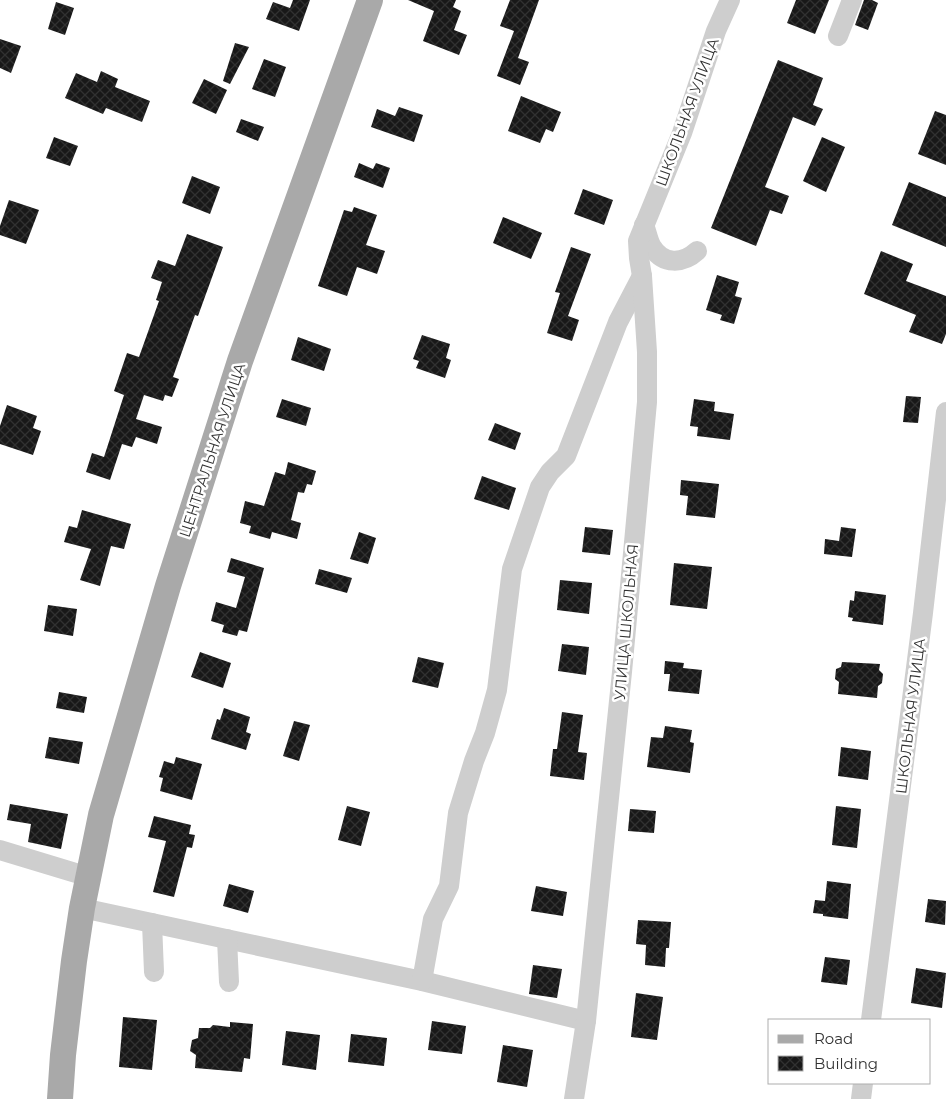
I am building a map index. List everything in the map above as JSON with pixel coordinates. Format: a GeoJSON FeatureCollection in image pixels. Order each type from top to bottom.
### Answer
{"type":"FeatureCollection","features":[{"type":"Feature","properties":{"kind":"main road","name":"ЦЕНТРАЛЬНАЯ УЛИЦА"},"geometry":{"type":"LineString","coordinates":[[60,1099],[63,1055],[82,908],[101,815],[168,586],[240,361],[370,0]]}},
{"type":"Feature","properties":{"kind":"street","name":"ШКОЛЬНАЯ УЛИЦА"},"geometry":{"type":"LineString","coordinates":[[644,224],[679,139],[716,30],[730,0]]}},
{"type":"Feature","properties":{"kind":"street"},"geometry":{"type":"LineString","coordinates":[[838,36],[852,0]]}},
{"type":"Feature","properties":{"kind":"street"},"geometry":{"type":"LineString","coordinates":[[644,224],[652,246],[660,256],[673,261],[681,261],[690,258],[697,251]]}},
{"type":"Feature","properties":{"kind":"street","name":"УЛИЦА ШКОЛЬНАЯ"},"geometry":{"type":"LineString","coordinates":[[586,1021],[622,672],[647,402],[647,352],[642,276],[638,258],[638,241],[644,224]]}},
{"type":"Feature","properties":{"kind":"street"},"geometry":{"type":"LineString","coordinates":[[422,981],[433,919],[449,886],[458,813],[485,733],[497,690],[510,577],[515,556],[540,487],[550,472],[566,456],[618,322],[642,276]]}},
{"type":"Feature","properties":{"kind":"street","name":"ШКОЛЬНАЯ УЛИЦА"},"geometry":{"type":"LineString","coordinates":[[871,1019],[923,613],[946,412]]}},
{"type":"Feature","properties":{"kind":"street"},"geometry":{"type":"LineString","coordinates":[[0,850],[89,877]]}},
{"type":"Feature","properties":{"kind":"street"},"geometry":{"type":"LineString","coordinates":[[82,908],[422,981],[586,1021],[574,1099]]}},
{"type":"Feature","properties":{"kind":"street"},"geometry":{"type":"LineString","coordinates":[[152,923],[154,972]]}},
{"type":"Feature","properties":{"kind":"street"},"geometry":{"type":"LineString","coordinates":[[226,939],[229,982]]}},
{"type":"Feature","properties":{"kind":"street"},"geometry":{"type":"LineString","coordinates":[[861,1099],[863,1084]]}},
{"type":"Feature","properties":{"kind":"building"},"geometry":{"type":"Polygon","coordinates":[[[293,0],[310,0],[299,31],[266,19],[273,2],[290,8],[293,0]]]}},
{"type":"Feature","properties":{"kind":"building"},"geometry":{"type":"Polygon","coordinates":[[[408,0],[456,0],[453,7],[461,11],[454,30],[467,35],[459,55],[423,41],[434,11],[408,0]]]}},
{"type":"Feature","properties":{"kind":"building"},"geometry":{"type":"Polygon","coordinates":[[[510,0],[539,0],[518,58],[529,62],[520,85],[497,76],[514,31],[500,26],[510,0]]]}},
{"type":"Feature","properties":{"kind":"building"},"geometry":{"type":"Polygon","coordinates":[[[796,0],[829,0],[815,34],[787,23],[796,0]]]}},
{"type":"Feature","properties":{"kind":"building"},"geometry":{"type":"Polygon","coordinates":[[[864,0],[872,0],[878,3],[868,30],[855,25],[864,0]]]}},
{"type":"Feature","properties":{"kind":"building"},"geometry":{"type":"Polygon","coordinates":[[[56,2],[74,8],[65,35],[48,29],[56,2]]]}},
{"type":"Feature","properties":{"kind":"building"},"geometry":{"type":"Polygon","coordinates":[[[0,39],[21,46],[11,73],[0,68],[0,39]]]}},
{"type":"Feature","properties":{"kind":"building"},"geometry":{"type":"Polygon","coordinates":[[[235,43],[249,47],[230,84],[223,81],[235,43]]]}},
{"type":"Feature","properties":{"kind":"building"},"geometry":{"type":"Polygon","coordinates":[[[264,59],[286,67],[275,97],[252,89],[264,59]]]}},
{"type":"Feature","properties":{"kind":"building"},"geometry":{"type":"Polygon","coordinates":[[[778,60],[823,78],[813,105],[823,109],[815,126],[793,117],[765,187],[789,196],[782,214],[770,210],[756,246],[711,228],[778,60]]]}},
{"type":"Feature","properties":{"kind":"building"},"geometry":{"type":"Polygon","coordinates":[[[101,71],[118,79],[115,87],[150,101],[142,122],[106,108],[103,114],[65,98],[76,73],[97,82],[101,71]]]}},
{"type":"Feature","properties":{"kind":"building"},"geometry":{"type":"Polygon","coordinates":[[[204,79],[227,90],[216,114],[192,103],[204,79]]]}},
{"type":"Feature","properties":{"kind":"building"},"geometry":{"type":"Polygon","coordinates":[[[521,96],[561,112],[553,132],[546,129],[540,143],[508,131],[521,96]]]}},
{"type":"Feature","properties":{"kind":"building"},"geometry":{"type":"Polygon","coordinates":[[[399,107],[423,115],[414,142],[371,127],[377,109],[395,116],[399,107]]]}},
{"type":"Feature","properties":{"kind":"building"},"geometry":{"type":"Polygon","coordinates":[[[935,111],[946,115],[946,165],[918,154],[935,111]]]}},
{"type":"Feature","properties":{"kind":"building"},"geometry":{"type":"Polygon","coordinates":[[[241,119],[264,127],[258,141],[236,132],[241,119]]]}},
{"type":"Feature","properties":{"kind":"building"},"geometry":{"type":"Polygon","coordinates":[[[54,137],[78,146],[70,166],[46,158],[54,137]]]}},
{"type":"Feature","properties":{"kind":"building"},"geometry":{"type":"Polygon","coordinates":[[[822,137],[845,147],[826,192],[803,181],[822,137]]]}},
{"type":"Feature","properties":{"kind":"building"},"geometry":{"type":"Polygon","coordinates":[[[359,163],[373,169],[376,163],[390,168],[383,188],[354,177],[359,163]]]}},
{"type":"Feature","properties":{"kind":"building"},"geometry":{"type":"Polygon","coordinates":[[[192,176],[220,187],[210,214],[182,203],[192,176]]]}},
{"type":"Feature","properties":{"kind":"building"},"geometry":{"type":"Polygon","coordinates":[[[909,182],[946,197],[946,247],[892,225],[909,182]]]}},
{"type":"Feature","properties":{"kind":"building"},"geometry":{"type":"Polygon","coordinates":[[[583,189],[613,200],[604,225],[574,214],[583,189]]]}},
{"type":"Feature","properties":{"kind":"building"},"geometry":{"type":"Polygon","coordinates":[[[9,200],[39,210],[26,244],[0,235],[0,226],[9,200]]]}},
{"type":"Feature","properties":{"kind":"building"},"geometry":{"type":"Polygon","coordinates":[[[354,207],[377,215],[366,245],[385,251],[377,274],[357,267],[347,296],[318,286],[344,210],[352,212],[354,207]]]}},
{"type":"Feature","properties":{"kind":"building"},"geometry":{"type":"Polygon","coordinates":[[[503,217],[542,233],[531,259],[493,243],[503,217]]]}},
{"type":"Feature","properties":{"kind":"building"},"geometry":{"type":"Polygon","coordinates":[[[187,234],[223,247],[198,316],[195,315],[173,377],[179,379],[172,397],[165,395],[163,401],[144,395],[136,419],[162,427],[157,444],[136,437],[132,447],[122,444],[110,480],[86,472],[92,453],[104,457],[124,395],[114,391],[127,353],[139,357],[159,301],[156,300],[162,282],[151,278],[158,260],[175,266],[187,234]]]}},
{"type":"Feature","properties":{"kind":"building"},"geometry":{"type":"Polygon","coordinates":[[[571,247],[591,254],[568,316],[579,320],[572,341],[547,333],[560,293],[555,292],[571,247]]]}},
{"type":"Feature","properties":{"kind":"building"},"geometry":{"type":"Polygon","coordinates":[[[881,251],[913,264],[906,281],[946,296],[946,334],[942,344],[909,332],[916,315],[864,294],[881,251]]]}},
{"type":"Feature","properties":{"kind":"building"},"geometry":{"type":"Polygon","coordinates":[[[717,275],[739,282],[735,296],[742,298],[734,324],[720,320],[722,315],[706,310],[717,275]]]}},
{"type":"Feature","properties":{"kind":"building"},"geometry":{"type":"Polygon","coordinates":[[[422,335],[450,344],[446,358],[451,360],[445,378],[416,368],[419,361],[413,359],[422,335]]]}},
{"type":"Feature","properties":{"kind":"building"},"geometry":{"type":"Polygon","coordinates":[[[298,337],[331,349],[324,371],[291,360],[298,337]]]}},
{"type":"Feature","properties":{"kind":"building"},"geometry":{"type":"Polygon","coordinates":[[[906,396],[921,397],[918,423],[903,422],[906,396]]]}},
{"type":"Feature","properties":{"kind":"building"},"geometry":{"type":"Polygon","coordinates":[[[282,399],[311,408],[306,426],[276,417],[282,399]]]}},
{"type":"Feature","properties":{"kind":"building"},"geometry":{"type":"Polygon","coordinates":[[[694,399],[715,402],[714,411],[734,414],[730,440],[697,436],[698,427],[690,426],[694,399]]]}},
{"type":"Feature","properties":{"kind":"building"},"geometry":{"type":"Polygon","coordinates":[[[7,405],[37,416],[33,428],[41,431],[33,455],[0,444],[0,426],[7,405]]]}},
{"type":"Feature","properties":{"kind":"building"},"geometry":{"type":"Polygon","coordinates":[[[495,423],[521,433],[515,450],[488,440],[495,423]]]}},
{"type":"Feature","properties":{"kind":"building"},"geometry":{"type":"Polygon","coordinates":[[[288,462],[316,471],[312,485],[307,484],[304,493],[298,492],[291,520],[301,523],[297,539],[272,532],[270,539],[249,533],[251,526],[240,523],[245,501],[264,506],[275,472],[285,475],[288,462]]]}},
{"type":"Feature","properties":{"kind":"building"},"geometry":{"type":"Polygon","coordinates":[[[482,476],[516,488],[509,510],[474,499],[482,476]]]}},
{"type":"Feature","properties":{"kind":"building"},"geometry":{"type":"Polygon","coordinates":[[[681,480],[719,484],[715,518],[686,515],[688,496],[680,495],[681,480]]]}},
{"type":"Feature","properties":{"kind":"building"},"geometry":{"type":"Polygon","coordinates":[[[82,510],[131,524],[124,549],[111,546],[100,586],[80,580],[91,549],[64,542],[69,526],[77,528],[82,510]]]}},
{"type":"Feature","properties":{"kind":"building"},"geometry":{"type":"Polygon","coordinates":[[[585,527],[613,530],[610,555],[582,552],[585,527]]]}},
{"type":"Feature","properties":{"kind":"building"},"geometry":{"type":"Polygon","coordinates":[[[841,527],[856,529],[852,557],[824,554],[825,539],[839,541],[841,527]]]}},
{"type":"Feature","properties":{"kind":"building"},"geometry":{"type":"Polygon","coordinates":[[[359,532],[376,538],[368,564],[350,559],[359,532]]]}},
{"type":"Feature","properties":{"kind":"building"},"geometry":{"type":"Polygon","coordinates":[[[231,558],[264,568],[247,632],[239,630],[237,636],[222,632],[224,625],[211,621],[216,602],[236,608],[245,577],[227,572],[231,558]]]}},
{"type":"Feature","properties":{"kind":"building"},"geometry":{"type":"Polygon","coordinates":[[[674,563],[712,567],[707,609],[670,605],[674,563]]]}},
{"type":"Feature","properties":{"kind":"building"},"geometry":{"type":"Polygon","coordinates":[[[319,569],[352,578],[347,593],[315,584],[319,569]]]}},
{"type":"Feature","properties":{"kind":"building"},"geometry":{"type":"Polygon","coordinates":[[[560,580],[592,583],[589,614],[557,610],[560,580]]]}},
{"type":"Feature","properties":{"kind":"building"},"geometry":{"type":"Polygon","coordinates":[[[855,591],[886,595],[883,625],[852,621],[853,618],[848,617],[850,600],[854,601],[855,591]]]}},
{"type":"Feature","properties":{"kind":"building"},"geometry":{"type":"Polygon","coordinates":[[[48,605],[77,609],[73,636],[44,631],[48,605]]]}},
{"type":"Feature","properties":{"kind":"building"},"geometry":{"type":"Polygon","coordinates":[[[562,644],[589,647],[586,675],[558,671],[562,644]]]}},
{"type":"Feature","properties":{"kind":"building"},"geometry":{"type":"Polygon","coordinates":[[[200,652],[231,663],[223,688],[191,677],[200,652]]]}},
{"type":"Feature","properties":{"kind":"building"},"geometry":{"type":"Polygon","coordinates":[[[418,657],[444,663],[438,688],[412,682],[418,657]]]}},
{"type":"Feature","properties":{"kind":"building"},"geometry":{"type":"Polygon","coordinates":[[[665,661],[684,663],[683,668],[702,670],[699,694],[668,691],[670,674],[664,674],[665,661]]]}},
{"type":"Feature","properties":{"kind":"building"},"geometry":{"type":"Polygon","coordinates":[[[842,662],[880,664],[879,670],[883,674],[882,683],[878,686],[877,698],[838,694],[839,682],[835,679],[836,669],[841,667],[842,662]]]}},
{"type":"Feature","properties":{"kind":"building"},"geometry":{"type":"Polygon","coordinates":[[[59,692],[87,697],[84,713],[56,708],[59,692]]]}},
{"type":"Feature","properties":{"kind":"building"},"geometry":{"type":"Polygon","coordinates":[[[224,708],[250,717],[246,732],[251,734],[246,750],[211,739],[217,719],[220,720],[224,708]]]}},
{"type":"Feature","properties":{"kind":"building"},"geometry":{"type":"Polygon","coordinates":[[[562,712],[583,715],[578,752],[587,753],[584,780],[550,776],[553,749],[557,749],[562,712]]]}},
{"type":"Feature","properties":{"kind":"building"},"geometry":{"type":"Polygon","coordinates":[[[294,721],[310,725],[299,761],[283,756],[294,721]]]}},
{"type":"Feature","properties":{"kind":"building"},"geometry":{"type":"Polygon","coordinates":[[[665,726],[692,730],[690,742],[694,743],[690,773],[647,767],[651,737],[663,738],[665,726]]]}},
{"type":"Feature","properties":{"kind":"building"},"geometry":{"type":"Polygon","coordinates":[[[49,737],[83,742],[79,764],[45,758],[49,737]]]}},
{"type":"Feature","properties":{"kind":"building"},"geometry":{"type":"Polygon","coordinates":[[[841,747],[871,751],[868,780],[838,776],[841,747]]]}},
{"type":"Feature","properties":{"kind":"building"},"geometry":{"type":"Polygon","coordinates":[[[176,757],[202,764],[192,800],[160,791],[163,778],[159,777],[164,761],[174,764],[176,757]]]}},
{"type":"Feature","properties":{"kind":"building"},"geometry":{"type":"Polygon","coordinates":[[[10,804],[68,814],[61,849],[28,842],[31,824],[7,820],[10,804]]]}},
{"type":"Feature","properties":{"kind":"building"},"geometry":{"type":"Polygon","coordinates":[[[347,806],[370,812],[361,846],[338,840],[347,806]]]}},
{"type":"Feature","properties":{"kind":"building"},"geometry":{"type":"Polygon","coordinates":[[[836,806],[861,809],[857,848],[832,845],[836,806]]]}},
{"type":"Feature","properties":{"kind":"building"},"geometry":{"type":"Polygon","coordinates":[[[630,809],[656,811],[654,833],[628,831],[630,809]]]}},
{"type":"Feature","properties":{"kind":"building"},"geometry":{"type":"Polygon","coordinates":[[[154,816],[191,825],[189,834],[195,835],[192,848],[187,847],[174,897],[153,892],[166,841],[148,837],[154,816]]]}},
{"type":"Feature","properties":{"kind":"building"},"geometry":{"type":"Polygon","coordinates":[[[827,881],[851,884],[848,919],[813,913],[815,900],[825,901],[827,881]]]}},
{"type":"Feature","properties":{"kind":"building"},"geometry":{"type":"Polygon","coordinates":[[[229,884],[254,891],[248,913],[223,906],[229,884]]]}},
{"type":"Feature","properties":{"kind":"building"},"geometry":{"type":"Polygon","coordinates":[[[536,886],[567,892],[563,916],[531,911],[536,886]]]}},
{"type":"Feature","properties":{"kind":"building"},"geometry":{"type":"Polygon","coordinates":[[[928,899],[946,901],[945,925],[925,922],[928,899]]]}},
{"type":"Feature","properties":{"kind":"building"},"geometry":{"type":"Polygon","coordinates":[[[638,920],[671,922],[669,948],[666,948],[665,967],[645,965],[646,945],[636,944],[638,920]]]}},
{"type":"Feature","properties":{"kind":"building"},"geometry":{"type":"Polygon","coordinates":[[[825,957],[850,960],[847,985],[821,982],[825,957]]]}},
{"type":"Feature","properties":{"kind":"building"},"geometry":{"type":"Polygon","coordinates":[[[533,965],[562,969],[557,998],[529,994],[533,965]]]}},
{"type":"Feature","properties":{"kind":"building"},"geometry":{"type":"Polygon","coordinates":[[[916,968],[946,973],[942,1008],[911,1003],[916,968]]]}},
{"type":"Feature","properties":{"kind":"building"},"geometry":{"type":"Polygon","coordinates":[[[636,993],[663,997],[657,1040],[631,1037],[636,993]]]}},
{"type":"Feature","properties":{"kind":"building"},"geometry":{"type":"Polygon","coordinates":[[[123,1017],[157,1020],[152,1070],[119,1067],[123,1017]]]}},
{"type":"Feature","properties":{"kind":"building"},"geometry":{"type":"Polygon","coordinates":[[[432,1021],[466,1026],[462,1054],[428,1050],[432,1021]]]}},
{"type":"Feature","properties":{"kind":"building"},"geometry":{"type":"Polygon","coordinates":[[[230,1022],[253,1024],[250,1059],[244,1058],[242,1072],[195,1068],[196,1055],[190,1051],[192,1040],[198,1038],[199,1028],[210,1028],[213,1025],[230,1027],[230,1022]]]}},
{"type":"Feature","properties":{"kind":"building"},"geometry":{"type":"Polygon","coordinates":[[[286,1031],[320,1035],[316,1070],[282,1065],[286,1031]]]}},
{"type":"Feature","properties":{"kind":"building"},"geometry":{"type":"Polygon","coordinates":[[[351,1034],[387,1038],[384,1066],[348,1062],[351,1034]]]}},
{"type":"Feature","properties":{"kind":"building"},"geometry":{"type":"Polygon","coordinates":[[[503,1045],[533,1050],[527,1087],[497,1082],[503,1045]]]}}]}
